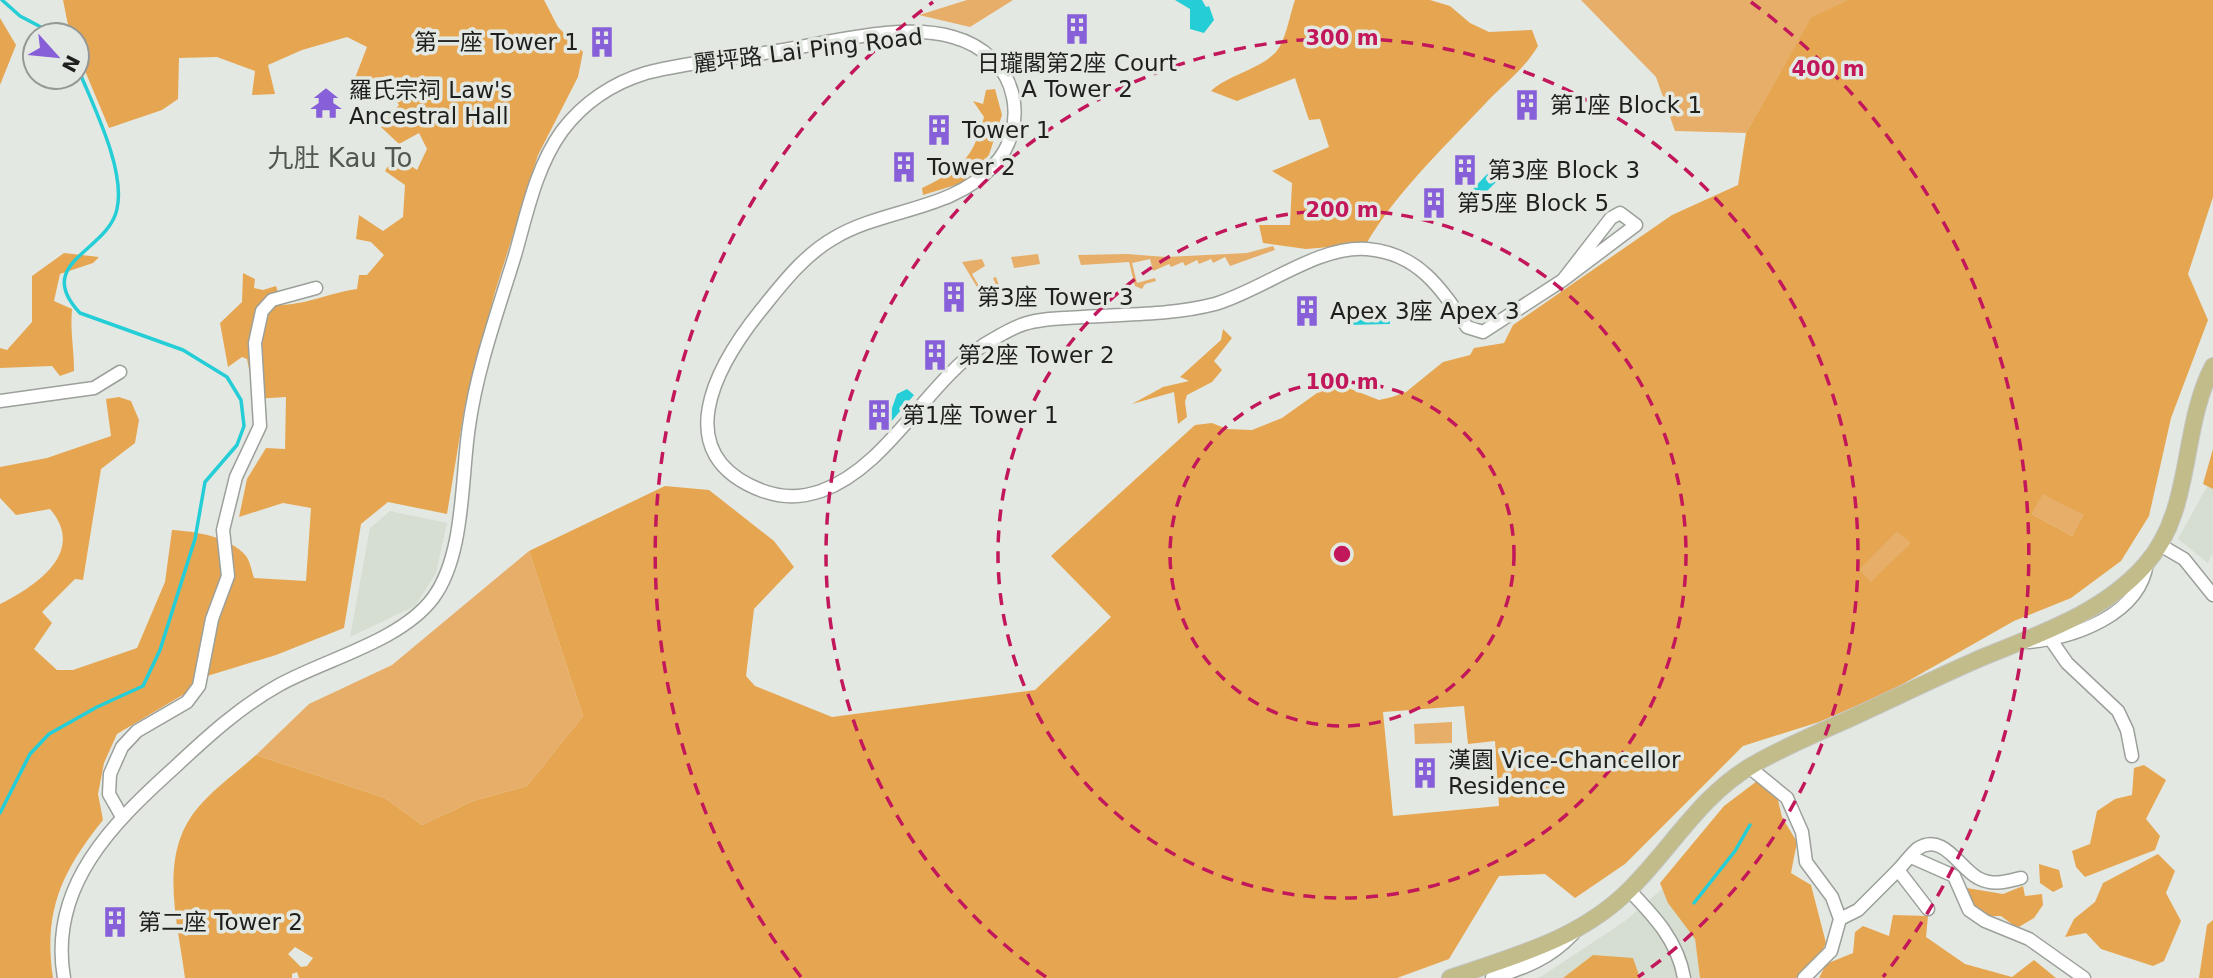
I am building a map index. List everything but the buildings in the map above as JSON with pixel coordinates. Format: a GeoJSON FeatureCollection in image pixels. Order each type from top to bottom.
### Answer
{"type":"FeatureCollection","features":[{"type":"Feature","properties":{"kind":"main road"},"geometry":{"type":"LineString","coordinates":[[1450,978],[1533,950],[1579,929],[1629,890],[1711,797],[1749,767],[2102,602],[2132,580],[2160,545],[2175,509],[2197,407],[2213,366]]}},
{"type":"Feature","properties":{"kind":"street","name":"麗坪路 Lai Ping Road"},"geometry":{"type":"LineString","coordinates":[[64,978],[62,935],[74,885],[90,855],[121,815],[232,715],[282,683],[395,630],[420,613],[433,599],[452,557],[467,433],[478,377],[541,171],[559,135],[576,114],[598,96],[630,79],[703,63],[874,36],[925,33],[959,39],[981,49],[997,63],[1008,81],[1014,102],[1014,122],[1005,151],[993,167],[955,194],[859,226],[832,239],[806,259],[780,286],[736,342],[721,366],[709,395],[707,420],[716,453],[737,477],[752,486],[787,499],[821,491],[859,466],[880,450],[957,366],[982,346],[1020,324],[1183,310],[1214,304],[1250,292],[1320,258],[1347,249],[1372,249],[1412,262],[1433,278],[1467,327],[1478,332],[1563,281],[1636,225],[1620,213],[1611,218],[1563,281]]}},
{"type":"Feature","properties":{"kind":"street"},"geometry":{"type":"LineString","coordinates":[[121,815],[109,794],[110,774],[122,747],[137,731],[187,702],[198,686],[212,619],[228,576],[223,530],[236,477],[260,426],[255,343],[262,311],[272,300],[316,288]]}},
{"type":"Feature","properties":{"kind":"street"},"geometry":{"type":"LineString","coordinates":[[0,401],[94,388],[120,372]]}},
{"type":"Feature","properties":{"kind":"street"},"geometry":{"type":"LineString","coordinates":[[2160,545],[2183,559],[2213,595]]}},
{"type":"Feature","properties":{"kind":"street"},"geometry":{"type":"LineString","coordinates":[[2018,643],[2051,640],[2088,626],[2124,605],[2145,577],[2147,563]]}},
{"type":"Feature","properties":{"kind":"street"},"geometry":{"type":"LineString","coordinates":[[2051,640],[2067,663],[2118,711],[2127,730],[2132,756]]}},
{"type":"Feature","properties":{"kind":"street"},"geometry":{"type":"LineString","coordinates":[[1749,767],[1787,798],[1802,832],[1806,862],[1832,897],[1840,919],[1831,951],[1804,978]]}},
{"type":"Feature","properties":{"kind":"street"},"geometry":{"type":"LineString","coordinates":[[1840,919],[1858,910],[1919,848],[1943,848],[1954,854],[1977,878],[2002,883],[2021,878]]}},
{"type":"Feature","properties":{"kind":"street"},"geometry":{"type":"LineString","coordinates":[[1911,857],[1954,876],[1969,911],[1985,921],[2029,939],[2084,978]]}},
{"type":"Feature","properties":{"kind":"street"},"geometry":{"type":"LineString","coordinates":[[1898,870],[1928,909]]}},
{"type":"Feature","properties":{"kind":"street"},"geometry":{"type":"LineString","coordinates":[[1629,890],[1663,928],[1677,950],[1684,978]]}},
{"type":"Feature","properties":{"kind":"street"},"geometry":{"type":"LineString","coordinates":[[1492,978],[1538,963],[1553,954],[1579,929]]}},
{"type":"Feature","properties":{"kind":"shaded area"},"geometry":{"type":"Polygon","coordinates":[[[63,0],[544,0],[558,27],[583,52],[578,77],[538,155],[495,292],[465,405],[447,514],[388,502],[361,524],[344,628],[276,655],[204,677],[186,693],[117,734],[104,763],[98,794],[103,820],[76,857],[59,893],[54,912],[51,932],[53,978],[0,978],[0,604],[28,588],[52,566],[60,553],[63,539],[60,525],[50,509],[16,515],[0,498],[0,467],[47,458],[111,436],[106,399],[119,397],[131,401],[139,420],[135,443],[101,469],[83,580],[75,579],[42,612],[52,623],[34,649],[57,670],[73,670],[137,648],[165,582],[172,530],[201,534],[231,544],[246,556],[254,578],[306,581],[311,508],[283,503],[239,517],[247,479],[266,448],[285,449],[286,397],[255,399],[247,359],[242,357],[228,367],[220,323],[242,302],[243,273],[255,279],[254,288],[263,290],[276,286],[282,305],[357,289],[359,275],[367,275],[384,255],[371,242],[356,239],[359,215],[383,231],[403,217],[405,185],[385,171],[395,155],[417,170],[427,149],[419,133],[399,144],[381,127],[399,105],[389,89],[365,88],[355,78],[367,47],[347,37],[302,50],[268,65],[275,94],[252,95],[255,71],[217,57],[179,58],[178,99],[162,110],[109,128],[91,85],[91,21],[67,21],[63,0]]]}},
{"type":"Feature","properties":{"kind":"shaded area"},"geometry":{"type":"Polygon","coordinates":[[[967,0],[1013,0],[970,27],[919,15],[967,0]]]}},
{"type":"Feature","properties":{"kind":"shaded area"},"geometry":{"type":"Polygon","coordinates":[[[1295,0],[1430,0],[1450,6],[1470,23],[1489,32],[1532,30],[1538,46],[1519,70],[1406,189],[1366,244],[1306,249],[1263,243],[1259,225],[1290,225],[1292,183],[1272,171],[1329,147],[1320,119],[1309,120],[1295,78],[1237,101],[1211,91],[1276,52],[1285,34],[1295,0]]]}},
{"type":"Feature","properties":{"kind":"shaded area"},"geometry":{"type":"Polygon","coordinates":[[[1581,0],[1847,0],[1811,19],[1746,133],[1675,131],[1656,77],[1581,0]]]}},
{"type":"Feature","properties":{"kind":"shaded area"},"geometry":{"type":"Polygon","coordinates":[[[1847,0],[2213,0],[2213,197],[2188,274],[2208,320],[2171,418],[2149,516],[2121,561],[2071,598],[2014,621],[1887,693],[1819,722],[1743,746],[1625,864],[1575,898],[1545,874],[1499,876],[1449,959],[1397,978],[299,978],[297,972],[292,974],[292,978],[185,978],[175,913],[174,869],[177,848],[184,828],[196,810],[256,755],[385,798],[422,825],[473,801],[527,786],[583,716],[529,551],[665,486],[709,490],[774,541],[794,567],[754,609],[746,676],[755,686],[832,717],[1035,690],[1111,617],[1051,556],[1195,425],[1212,423],[1227,429],[1252,430],[1282,418],[1324,388],[1343,386],[1379,400],[1392,397],[1406,392],[1443,362],[1470,355],[1474,348],[1504,343],[1513,325],[1672,215],[1738,185],[1746,133],[1811,18],[1847,0]],[[2043,494],[2032,514],[2072,536],[2083,515],[2043,494]],[[1897,531],[1859,570],[1871,582],[1910,543],[1897,531]],[[1464,706],[1383,712],[1393,816],[1499,806],[1495,741],[1468,744],[1464,706]],[[295,947],[288,954],[301,967],[307,966],[313,958],[295,947]]]}},
{"type":"Feature","properties":{"kind":"shaded area"},"geometry":{"type":"Polygon","coordinates":[[[0,18],[16,45],[0,85],[0,18]]]}},
{"type":"Feature","properties":{"kind":"shaded area"},"geometry":{"type":"Polygon","coordinates":[[[995,89],[1002,115],[989,155],[962,183],[923,195],[922,188],[955,169],[970,153],[984,117],[973,101],[983,104],[986,90],[995,89]]]}},
{"type":"Feature","properties":{"kind":"shaded area"},"geometry":{"type":"Polygon","coordinates":[[[1273,246],[1275,250],[1230,266],[1225,257],[1213,263],[1211,259],[1199,264],[1197,260],[1185,266],[1183,262],[1171,267],[1169,264],[1153,271],[1150,259],[1132,263],[1137,283],[1155,278],[1156,281],[1145,284],[1142,289],[1135,286],[1129,262],[1081,265],[1078,255],[1127,254],[1166,257],[1247,253],[1273,246]]]}},
{"type":"Feature","properties":{"kind":"shaded area"},"geometry":{"type":"Polygon","coordinates":[[[64,253],[99,257],[93,263],[60,274],[54,301],[72,309],[74,371],[60,376],[52,366],[0,368],[0,348],[7,350],[32,322],[32,276],[64,253]]]}},
{"type":"Feature","properties":{"kind":"shaded area"},"geometry":{"type":"Polygon","coordinates":[[[1038,254],[1040,264],[1014,268],[1011,257],[1038,254]]]}},
{"type":"Feature","properties":{"kind":"shaded area"},"geometry":{"type":"Polygon","coordinates":[[[982,259],[985,266],[972,274],[983,293],[996,285],[993,278],[996,277],[1000,288],[983,297],[962,262],[982,259]]]}},
{"type":"Feature","properties":{"kind":"shaded area"},"geometry":{"type":"Polygon","coordinates":[[[1223,329],[1232,338],[1214,361],[1222,370],[1212,382],[1187,395],[1187,417],[1178,424],[1174,392],[1132,404],[1163,387],[1189,381],[1180,377],[1221,340],[1223,329]]]}},
{"type":"Feature","properties":{"kind":"shaded area"},"geometry":{"type":"Polygon","coordinates":[[[2213,449],[2213,489],[2203,484],[2213,449]]]}},
{"type":"Feature","properties":{"kind":"shaded area"},"geometry":{"type":"Polygon","coordinates":[[[2210,481],[2213,486],[2213,553],[2208,563],[2178,539],[2210,481]]]}},
{"type":"Feature","properties":{"kind":"shaded area"},"geometry":{"type":"Polygon","coordinates":[[[2043,493],[2083,515],[2072,536],[2032,514],[2043,493]]]}},
{"type":"Feature","properties":{"kind":"shaded area"},"geometry":{"type":"Polygon","coordinates":[[[390,511],[447,523],[436,573],[415,606],[350,637],[370,528],[390,511]]]}},
{"type":"Feature","properties":{"kind":"shaded area"},"geometry":{"type":"Polygon","coordinates":[[[1897,530],[1910,543],[1871,583],[1858,570],[1897,530]]]}},
{"type":"Feature","properties":{"kind":"shaded area"},"geometry":{"type":"Polygon","coordinates":[[[529,551],[583,716],[527,786],[473,801],[422,825],[385,798],[256,755],[309,704],[392,665],[529,551]]]}},
{"type":"Feature","properties":{"kind":"shaded area"},"geometry":{"type":"Polygon","coordinates":[[[1452,722],[1452,743],[1415,744],[1414,724],[1452,722]]]}},
{"type":"Feature","properties":{"kind":"shaded area"},"geometry":{"type":"Polygon","coordinates":[[[2144,765],[2166,780],[2146,819],[2160,836],[2155,850],[2085,877],[2076,867],[2072,851],[2090,844],[2097,811],[2115,799],[2132,795],[2134,768],[2144,765]]]}},
{"type":"Feature","properties":{"kind":"shaded area"},"geometry":{"type":"Polygon","coordinates":[[[1757,781],[1777,796],[1782,817],[1797,842],[1791,873],[1811,885],[1826,943],[1819,957],[1796,978],[1700,978],[1695,939],[1668,903],[1660,883],[1724,806],[1757,781]]]}},
{"type":"Feature","properties":{"kind":"shaded area"},"geometry":{"type":"Polygon","coordinates":[[[2158,854],[2175,871],[2166,893],[2181,921],[2164,961],[2153,966],[2101,949],[2086,933],[2065,937],[2074,919],[2095,902],[2103,883],[2158,854]]]}},
{"type":"Feature","properties":{"kind":"shaded area"},"geometry":{"type":"Polygon","coordinates":[[[2039,864],[2059,870],[2063,887],[2053,892],[2040,883],[2039,864]]]}},
{"type":"Feature","properties":{"kind":"shaded area"},"geometry":{"type":"Polygon","coordinates":[[[2023,886],[2025,896],[2042,894],[2043,905],[2034,918],[2017,928],[2001,916],[1983,916],[1969,903],[1967,888],[2003,894],[2023,886]]]}},
{"type":"Feature","properties":{"kind":"shaded area"},"geometry":{"type":"Polygon","coordinates":[[[1662,889],[1695,939],[1700,978],[1539,978],[1625,921],[1662,889]]]}},
{"type":"Feature","properties":{"kind":"shaded area"},"geometry":{"type":"Polygon","coordinates":[[[1893,915],[1928,916],[1926,937],[1965,964],[2012,977],[2034,960],[2056,978],[1819,978],[1826,964],[1853,953],[1855,932],[1863,926],[1889,936],[1893,915]]]}},
{"type":"Feature","properties":{"kind":"shaded area"},"geometry":{"type":"Polygon","coordinates":[[[2213,920],[2213,978],[2199,978],[2207,925],[2213,920]]]}},
{"type":"Feature","properties":{"kind":"shaded area"},"geometry":{"type":"Polygon","coordinates":[[[1593,955],[1633,958],[1640,978],[1563,978],[1593,955]]]}},
{"type":"Feature","properties":{"kind":"water"},"geometry":{"type":"Polygon","coordinates":[[[1175,0],[1202,0],[1206,7],[1209,6],[1214,20],[1204,33],[1190,29],[1190,9],[1175,0]]]}},
{"type":"Feature","properties":{"kind":"water"},"geometry":{"type":"Polygon","coordinates":[[[1489,172],[1498,180],[1480,198],[1472,190],[1489,172]]]}},
{"type":"Feature","properties":{"kind":"water"},"geometry":{"type":"Polygon","coordinates":[[[1369,313],[1390,317],[1390,324],[1346,325],[1346,318],[1369,313]]]}},
{"type":"Feature","properties":{"kind":"water"},"geometry":{"type":"Polygon","coordinates":[[[907,389],[914,395],[890,423],[887,422],[897,394],[907,389]]]}},
{"type":"Feature","properties":{"kind":"waterway"},"geometry":{"type":"LineString","coordinates":[[2,0],[29,21]]}},
{"type":"Feature","properties":{"kind":"waterway"},"geometry":{"type":"LineString","coordinates":[[0,813],[30,754],[49,734],[97,707],[143,686],[160,650],[195,539],[205,482],[237,445],[244,426],[241,400],[227,377],[183,350],[80,313],[67,296],[64,281],[68,269],[111,224],[117,209],[117,175],[106,137],[87,91]]}},
{"type":"Feature","properties":{"kind":"waterway"},"geometry":{"type":"LineString","coordinates":[[1694,903],[1735,851],[1750,825]]}},
{"type":"Feature","properties":{"kind":"place","name":"日瓏閣第2座 Court A Tower 2"},"geometry":{"type":"Point","coordinates":[1077,29]}},
{"type":"Feature","properties":{"kind":"place","name":"第一座 Tower 1"},"geometry":{"type":"Point","coordinates":[602,42]}},
{"type":"Feature","properties":{"kind":"place","name":"羅氏宗祠 Law's Ancestral Hall"},"geometry":{"type":"Point","coordinates":[326,103]}},
{"type":"Feature","properties":{"kind":"place","name":"第1座 Block 1"},"geometry":{"type":"Point","coordinates":[1527,105]}},
{"type":"Feature","properties":{"kind":"place","name":"Tower 1"},"geometry":{"type":"Point","coordinates":[939,130]}},
{"type":"Feature","properties":{"kind":"place","name":"Tower 2"},"geometry":{"type":"Point","coordinates":[904,167]}},
{"type":"Feature","properties":{"kind":"place","name":"第3座 Block 3"},"geometry":{"type":"Point","coordinates":[1465,170]}},
{"type":"Feature","properties":{"kind":"place","name":"第5座 Block 5"},"geometry":{"type":"Point","coordinates":[1434,203]}},
{"type":"Feature","properties":{"kind":"place","name":"第3座 Tower 3"},"geometry":{"type":"Point","coordinates":[954,297]}},
{"type":"Feature","properties":{"kind":"place","name":"Apex 3座 Apex 3"},"geometry":{"type":"Point","coordinates":[1307,311]}},
{"type":"Feature","properties":{"kind":"place","name":"第2座 Tower 2"},"geometry":{"type":"Point","coordinates":[935,355]}},
{"type":"Feature","properties":{"kind":"place","name":"第1座 Tower 1"},"geometry":{"type":"Point","coordinates":[879,415]}},
{"type":"Feature","properties":{"kind":"place","name":"漢園 Vice-Chancellor Residence"},"geometry":{"type":"Point","coordinates":[1425,773]}},
{"type":"Feature","properties":{"kind":"place","name":"第二座 Tower 2"},"geometry":{"type":"Point","coordinates":[115,922]}},
{"type":"Feature","properties":{"kind":"district","name":"九肚 Kau To"},"geometry":{"type":"Point","coordinates":[340,158]}}]}
